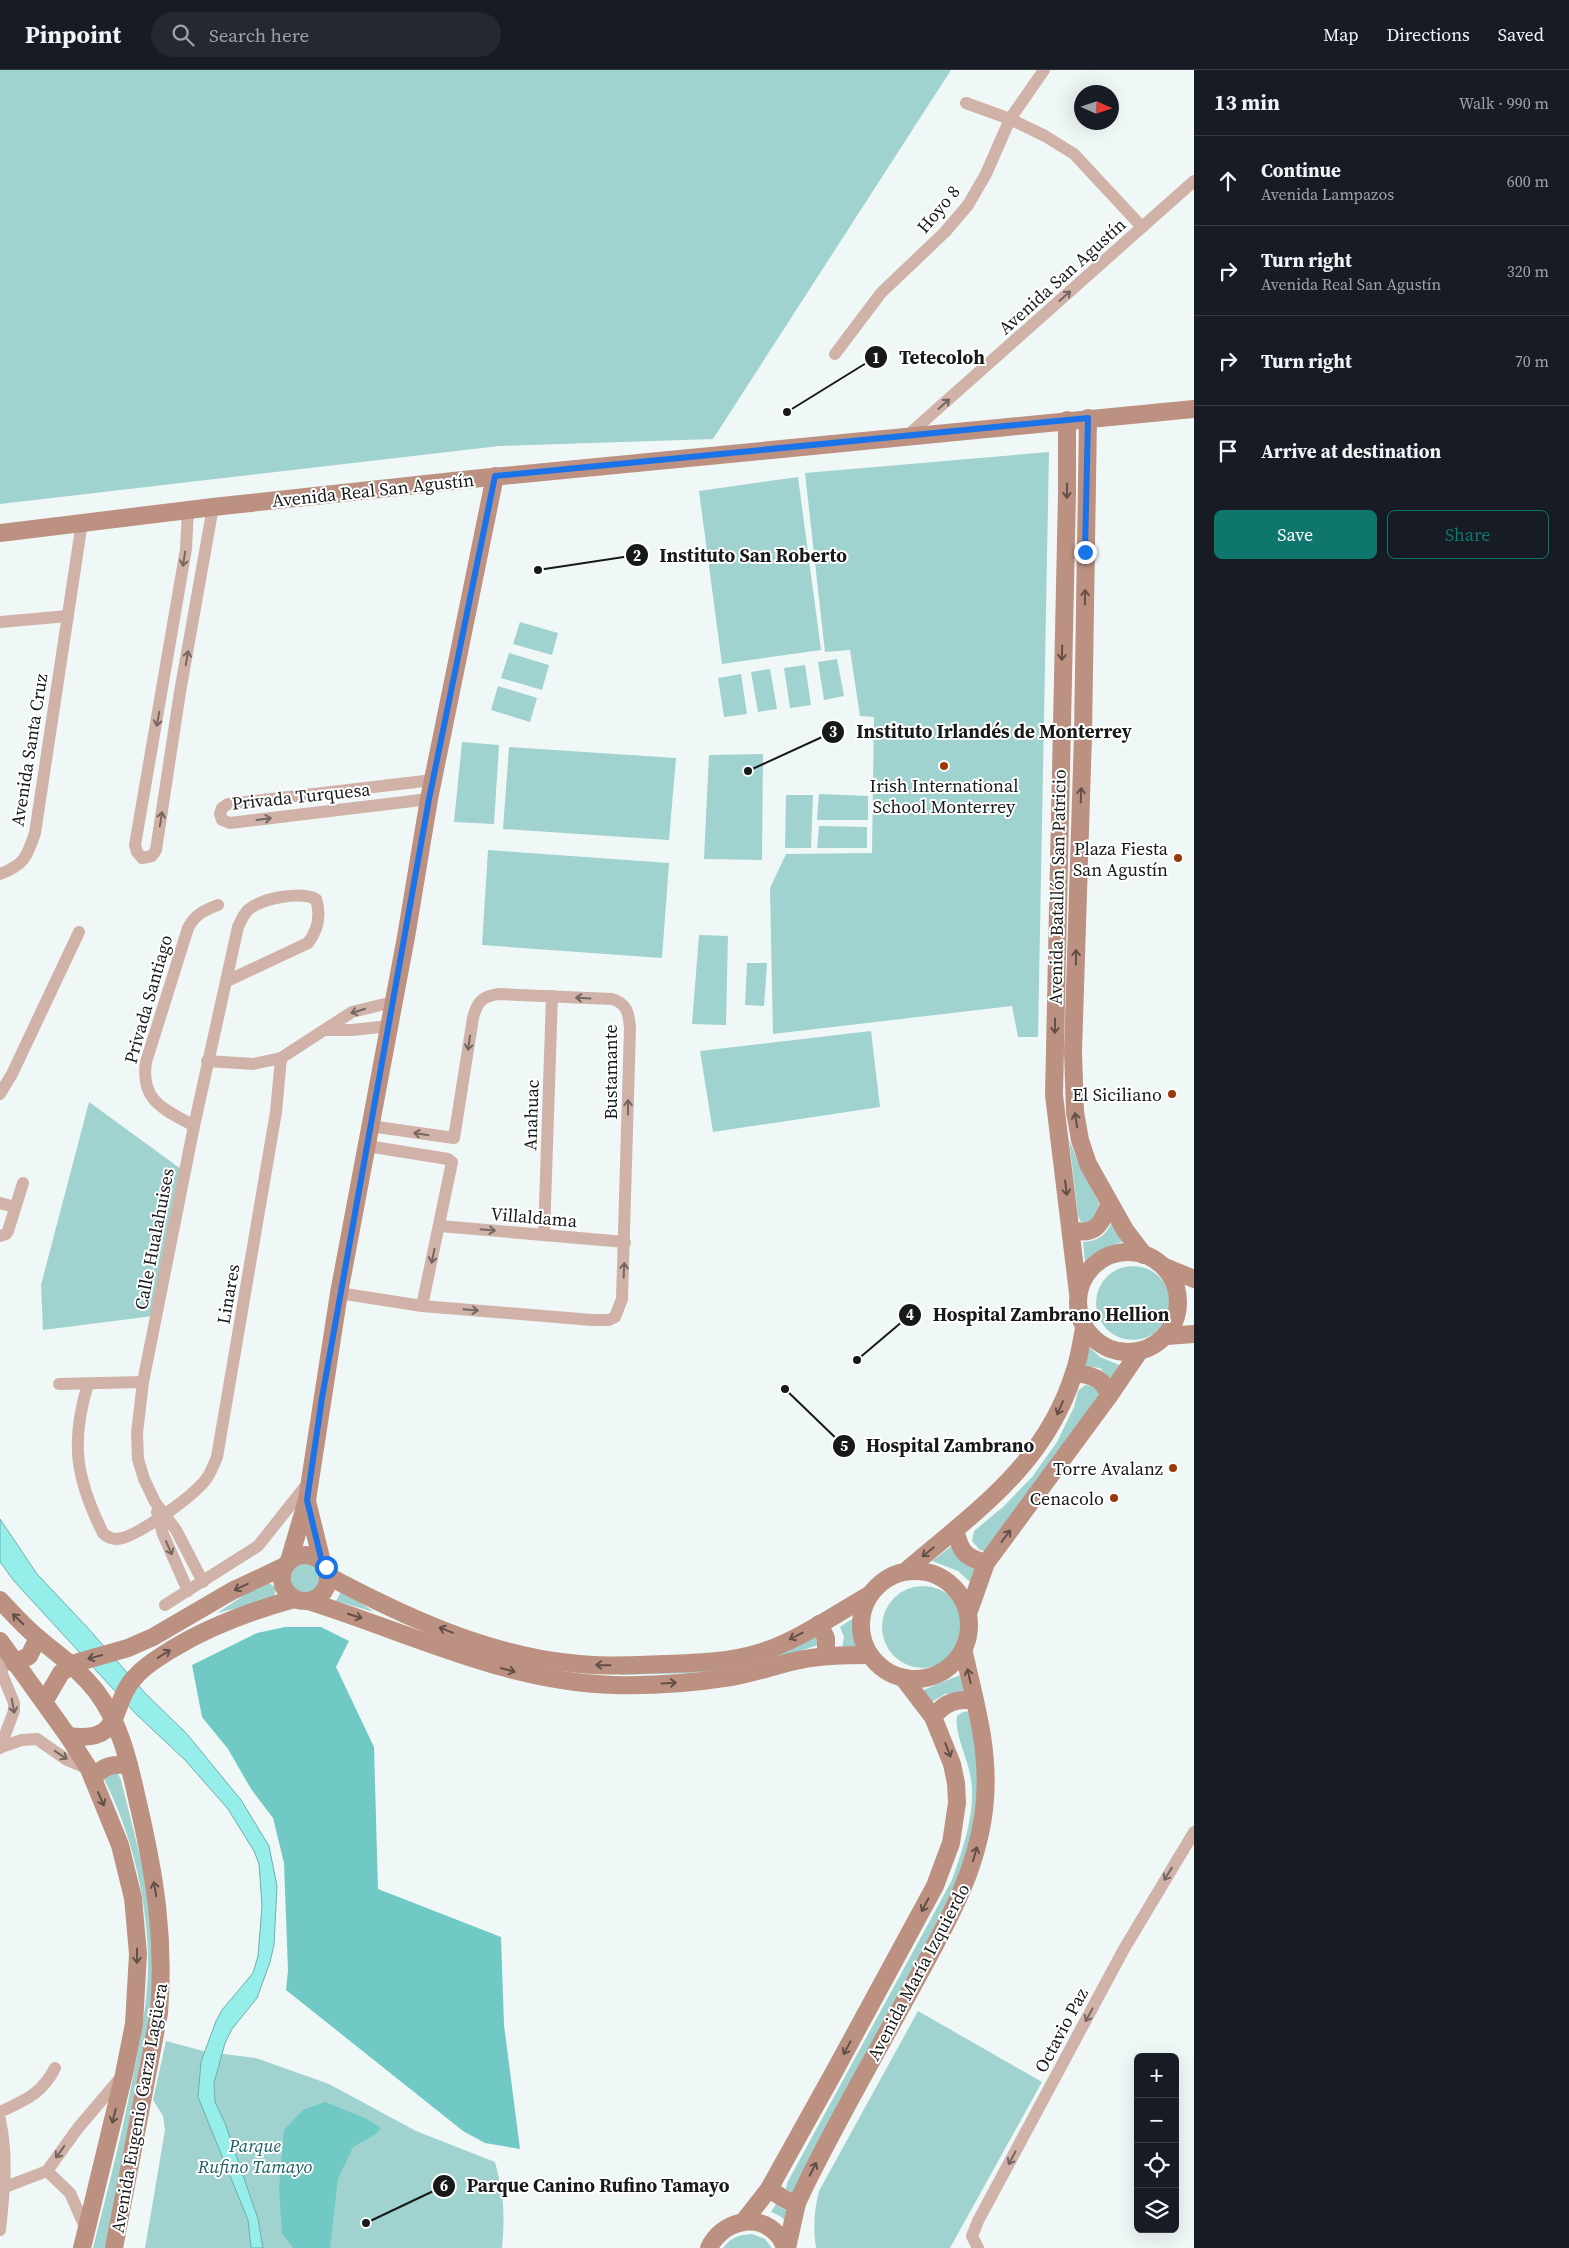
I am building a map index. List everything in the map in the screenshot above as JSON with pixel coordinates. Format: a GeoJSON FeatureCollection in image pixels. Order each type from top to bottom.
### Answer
{"type":"FeatureCollection","features":[{"type":"Feature","properties":{"kind":"street","name":"Hoyo 8"},"geometry":{"type":"LineString","coordinates":[[835,354],[881,293],[945,232],[968,205],[986,174],[1010,119],[1044,70]]}},
{"type":"Feature","properties":{"kind":"street"},"geometry":{"type":"LineString","coordinates":[[966,102],[1010,119],[1045,136],[1074,154],[1142,227]]}},
{"type":"Feature","properties":{"kind":"street","name":"Avenida San Agustín"},"geometry":{"type":"LineString","coordinates":[[908,436],[1194,181]]}},
{"type":"Feature","properties":{"kind":"street","name":"Avenida Real San Agustín"},"geometry":{"type":"LineString","coordinates":[[0,533],[82,522],[495,476],[1194,409]]}},
{"type":"Feature","properties":{"kind":"street","name":"Avenida Batallón San Patricio"},"geometry":{"type":"LineString","coordinates":[[1088,418],[1083,735],[1073,1074],[1075,1112],[1080,1140],[1088,1164],[1125,1230],[1144,1255]]}},
{"type":"Feature","properties":{"kind":"street","name":"Avenida Batallón San Patricio"},"geometry":{"type":"LineString","coordinates":[[1067,420],[1054,1095],[1078,1293]]}},
{"type":"Feature","properties":{"kind":"street"},"geometry":{"type":"LineString","coordinates":[[495,476],[429,799],[339,1293],[307,1500],[282,1577],[283,1585],[287,1593],[301,1600],[365,1619],[493,1665],[543,1678],[614,1685],[697,1681],[732,1677],[804,1659],[826,1656],[869,1655]]}},
{"type":"Feature","properties":{"kind":"street"},"geometry":{"type":"LineString","coordinates":[[188,510],[186,549],[135,845],[137,852],[142,858],[152,856],[156,850],[180,692],[213,507]]}},
{"type":"Feature","properties":{"kind":"street","name":"Avenida Santa Cruz"},"geometry":{"type":"LineString","coordinates":[[0,874],[20,865],[29,852],[35,833],[82,522]]}},
{"type":"Feature","properties":{"kind":"street"},"geometry":{"type":"LineString","coordinates":[[0,622],[68,616]]}},
{"type":"Feature","properties":{"kind":"street"},"geometry":{"type":"LineString","coordinates":[[163,690],[180,692]]}},
{"type":"Feature","properties":{"kind":"street","name":"Privada Turquesa"},"geometry":{"type":"LineString","coordinates":[[429,799],[230,823],[222,820],[220,814],[222,808],[228,804],[433,780]]}},
{"type":"Feature","properties":{"kind":"street"},"geometry":{"type":"LineString","coordinates":[[316,794],[317,812]]}},
{"type":"Feature","properties":{"kind":"street","name":"Calle Hualahuises"},"geometry":{"type":"LineString","coordinates":[[188,1591],[162,1517],[144,1479],[138,1459],[137,1433],[143,1382],[207,1061],[238,927],[248,911],[272,900],[292,896],[309,896],[316,899],[319,913],[318,921],[316,931],[308,943],[227,981]]}},
{"type":"Feature","properties":{"kind":"street","name":"Privada Santiago"},"geometry":{"type":"LineString","coordinates":[[194,1126],[157,1104],[146,1090],[144,1073],[188,928],[192,919],[198,914],[218,905]]}},
{"type":"Feature","properties":{"kind":"street"},"geometry":{"type":"LineString","coordinates":[[0,1094],[12,1074],[79,932]]}},
{"type":"Feature","properties":{"kind":"street","name":"Bustamante"},"geometry":{"type":"LineString","coordinates":[[339,1293],[422,1306],[592,1320],[609,1320],[615,1317],[621,1306],[625,1242],[630,1028],[627,1010],[621,1003],[612,999],[499,994],[482,997],[478,1002],[473,1018],[454,1138],[370,1126]]}},
{"type":"Feature","properties":{"kind":"street","name":"Anahuac"},"geometry":{"type":"LineString","coordinates":[[544,1235],[552,996]]}},
{"type":"Feature","properties":{"kind":"street"},"geometry":{"type":"LineString","coordinates":[[207,1061],[253,1064],[281,1058],[327,1030],[352,1012],[393,1002]]}},
{"type":"Feature","properties":{"kind":"street"},"geometry":{"type":"LineString","coordinates":[[327,1030],[352,1030],[389,1026]]}},
{"type":"Feature","properties":{"kind":"street","name":"Linares"},"geometry":{"type":"LineString","coordinates":[[88,1384],[78,1423],[77,1454],[80,1471],[103,1533],[108,1538],[121,1538],[162,1517],[207,1479],[217,1457],[276,1112],[281,1058]]}},
{"type":"Feature","properties":{"kind":"street"},"geometry":{"type":"LineString","coordinates":[[367,1146],[452,1162],[422,1306]]}},
{"type":"Feature","properties":{"kind":"street"},"geometry":{"type":"LineString","coordinates":[[0,1236],[8,1231],[23,1183]]}},
{"type":"Feature","properties":{"kind":"street"},"geometry":{"type":"LineString","coordinates":[[0,1203],[15,1207]]}},
{"type":"Feature","properties":{"kind":"street"},"geometry":{"type":"LineString","coordinates":[[1071,1230],[1084,1233],[1092,1230],[1103,1220],[1110,1205]]}},
{"type":"Feature","properties":{"kind":"street","name":"Villaldama"},"geometry":{"type":"LineString","coordinates":[[440,1226],[625,1242]]}},
{"type":"Feature","properties":{"kind":"street"},"geometry":{"type":"LineString","coordinates":[[1165,1267],[1178,1290],[1179,1305],[1176,1318],[1167,1336],[1159,1344],[1139,1352],[1110,1348],[1097,1342],[1084,1329],[1078,1311],[1078,1293],[1087,1272],[1099,1262],[1112,1255],[1128,1253],[1144,1255],[1156,1260],[1165,1267],[1194,1279]]}},
{"type":"Feature","properties":{"kind":"street"},"geometry":{"type":"LineString","coordinates":[[44,1702],[61,1673],[72,1664],[128,1648],[153,1637],[232,1591],[304,1555],[316,1558],[325,1569],[373,1600],[464,1637],[504,1650],[570,1663],[642,1665],[737,1658],[759,1653],[819,1624],[869,1595],[879,1584],[892,1576],[907,1570],[1004,1487],[1024,1467],[1053,1422],[1074,1373],[1084,1329]]}},
{"type":"Feature","properties":{"kind":"street"},"geometry":{"type":"LineString","coordinates":[[1167,1336],[1194,1334]]}},
{"type":"Feature","properties":{"kind":"street"},"geometry":{"type":"LineString","coordinates":[[969,1611],[986,1562],[1109,1396],[1139,1352]]}},
{"type":"Feature","properties":{"kind":"street"},"geometry":{"type":"LineString","coordinates":[[1074,1373],[1099,1379],[1104,1384],[1109,1396]]}},
{"type":"Feature","properties":{"kind":"street"},"geometry":{"type":"LineString","coordinates":[[59,1384],[143,1382]]}},
{"type":"Feature","properties":{"kind":"street"},"geometry":{"type":"LineString","coordinates":[[165,1606],[258,1546],[310,1481]]}},
{"type":"Feature","properties":{"kind":"street"},"geometry":{"type":"LineString","coordinates":[[68,1736],[81,1738],[97,1735],[105,1731],[114,1718],[131,1681],[144,1667],[192,1637],[230,1619],[319,1597],[326,1588],[325,1569],[307,1500]]}},
{"type":"Feature","properties":{"kind":"street","name":"Calle Hualahuises"},"geometry":{"type":"LineString","coordinates":[[162,1517],[203,1582]]}},
{"type":"Feature","properties":{"kind":"street"},"geometry":{"type":"LineString","coordinates":[[955,1530],[962,1551],[972,1559],[986,1562]]}},
{"type":"Feature","properties":{"kind":"street"},"geometry":{"type":"LineString","coordinates":[[869,1595],[862,1613],[863,1646],[879,1665],[904,1679],[930,1678],[952,1667],[964,1653],[971,1632],[969,1611],[961,1596],[952,1585],[941,1578],[924,1572],[907,1570]]}},
{"type":"Feature","properties":{"kind":"street","name":"Avenida Eugenio Garza Lagüera"},"geometry":{"type":"LineString","coordinates":[[0,1600],[38,1638],[72,1664],[95,1690],[114,1718],[129,1765],[158,1905],[162,1978],[159,2013],[114,2248]]}},
{"type":"Feature","properties":{"kind":"street"},"geometry":{"type":"LineString","coordinates":[[819,1624],[826,1638],[826,1656]]}},
{"type":"Feature","properties":{"kind":"street"},"geometry":{"type":"LineString","coordinates":[[14,1663],[29,1656],[38,1638]]}},
{"type":"Feature","properties":{"kind":"street"},"geometry":{"type":"LineString","coordinates":[[0,1641],[2,1674],[14,1703],[14,1711],[0,1747]]}},
{"type":"Feature","properties":{"kind":"street","name":"Avenida Eugenio Garza Lagüera"},"geometry":{"type":"LineString","coordinates":[[0,1641],[68,1736],[91,1774],[120,1845],[133,1898],[136,1922],[137,1971],[134,2024],[124,2074],[82,2248]]}},
{"type":"Feature","properties":{"kind":"street","name":"Avenida María Izquierdo"},"geometry":{"type":"LineString","coordinates":[[787,2248],[797,2203],[815,2165],[950,1916],[966,1882],[978,1842],[985,1799],[985,1748],[964,1653]]}},
{"type":"Feature","properties":{"kind":"street","name":"Avenida María Izquierdo"},"geometry":{"type":"LineString","coordinates":[[744,2221],[769,2189],[838,2066],[935,1886],[951,1843],[956,1783],[948,1749],[933,1717],[904,1679]]}},
{"type":"Feature","properties":{"kind":"street"},"geometry":{"type":"LineString","coordinates":[[933,1717],[940,1708],[948,1703],[965,1700],[975,1701]]}},
{"type":"Feature","properties":{"kind":"street"},"geometry":{"type":"LineString","coordinates":[[0,1747],[22,1740],[37,1739],[91,1774],[117,1764],[129,1765]]}},
{"type":"Feature","properties":{"kind":"street","name":"Octavio Paz"},"geometry":{"type":"LineString","coordinates":[[978,2248],[972,2236],[978,2221],[1124,1950],[1194,1832]]}},
{"type":"Feature","properties":{"kind":"street"},"geometry":{"type":"LineString","coordinates":[[0,2112],[36,2094],[49,2081],[55,2068]]}},
{"type":"Feature","properties":{"kind":"street"},"geometry":{"type":"LineString","coordinates":[[2,2189],[47,2171],[78,2128],[124,2074]]}},
{"type":"Feature","properties":{"kind":"street"},"geometry":{"type":"LineString","coordinates":[[0,2120],[5,2147],[0,2230]]}},
{"type":"Feature","properties":{"kind":"street"},"geometry":{"type":"LineString","coordinates":[[47,2171],[70,2193],[86,2229]]}},
{"type":"Feature","properties":{"kind":"street"},"geometry":{"type":"LineString","coordinates":[[769,2189],[786,2200],[797,2203]]}},
{"type":"Feature","properties":{"kind":"street"},"geometry":{"type":"LineString","coordinates":[[709,2248],[713,2238],[727,2226],[744,2221],[762,2224],[777,2234],[787,2248]]}},
{"type":"Feature","properties":{"kind":"green space"},"geometry":{"type":"Polygon","coordinates":[[[0,70],[951,70],[713,439],[499,446],[0,504],[0,70]]]}},
{"type":"Feature","properties":{"kind":"green space"},"geometry":{"type":"Polygon","coordinates":[[[1049,452],[1038,1037],[1018,1037],[1012,1006],[773,1034],[770,888],[786,854],[872,853],[874,717],[860,716],[850,650],[825,652],[805,473],[1049,452]]]}},
{"type":"Feature","properties":{"kind":"green space"},"geometry":{"type":"Polygon","coordinates":[[[798,477],[821,650],[722,664],[699,491],[798,477]]]}},
{"type":"Feature","properties":{"kind":"green space"},"geometry":{"type":"Polygon","coordinates":[[[520,622],[558,633],[552,655],[513,644],[520,622]]]}},
{"type":"Feature","properties":{"kind":"green space"},"geometry":{"type":"Polygon","coordinates":[[[509,653],[549,665],[542,690],[501,678],[509,653]]]}},
{"type":"Feature","properties":{"kind":"green space"},"geometry":{"type":"Polygon","coordinates":[[[837,659],[844,696],[824,700],[818,662],[837,659]]]}},
{"type":"Feature","properties":{"kind":"green space"},"geometry":{"type":"Polygon","coordinates":[[[805,665],[811,705],[790,708],[784,668],[805,665]]]}},
{"type":"Feature","properties":{"kind":"green space"},"geometry":{"type":"Polygon","coordinates":[[[770,669],[777,709],[758,712],[751,672],[770,669]]]}},
{"type":"Feature","properties":{"kind":"green space"},"geometry":{"type":"Polygon","coordinates":[[[741,674],[747,714],[724,717],[718,678],[741,674]]]}},
{"type":"Feature","properties":{"kind":"green space"},"geometry":{"type":"Polygon","coordinates":[[[498,686],[537,698],[530,722],[491,710],[498,686]]]}},
{"type":"Feature","properties":{"kind":"green space"},"geometry":{"type":"Polygon","coordinates":[[[462,742],[499,745],[494,824],[454,822],[462,742]]]}},
{"type":"Feature","properties":{"kind":"green space"},"geometry":{"type":"Polygon","coordinates":[[[509,747],[676,758],[669,840],[503,829],[509,747]]]}},
{"type":"Feature","properties":{"kind":"green space"},"geometry":{"type":"Polygon","coordinates":[[[763,754],[762,860],[704,859],[709,755],[763,754]]]}},
{"type":"Feature","properties":{"kind":"green space"},"geometry":{"type":"Polygon","coordinates":[[[819,794],[868,796],[868,820],[817,820],[819,794]]]}},
{"type":"Feature","properties":{"kind":"green space"},"geometry":{"type":"Polygon","coordinates":[[[786,795],[813,795],[811,848],[785,848],[786,795]]]}},
{"type":"Feature","properties":{"kind":"green space"},"geometry":{"type":"Polygon","coordinates":[[[819,826],[867,827],[867,848],[817,848],[819,826]]]}},
{"type":"Feature","properties":{"kind":"green space"},"geometry":{"type":"Polygon","coordinates":[[[488,850],[669,863],[662,958],[482,945],[488,850]]]}},
{"type":"Feature","properties":{"kind":"green space"},"geometry":{"type":"Polygon","coordinates":[[[699,935],[728,936],[726,1025],[692,1024],[699,935]]]}},
{"type":"Feature","properties":{"kind":"green space"},"geometry":{"type":"Polygon","coordinates":[[[747,963],[767,963],[764,1006],[745,1005],[747,963]]]}},
{"type":"Feature","properties":{"kind":"green space"},"geometry":{"type":"Polygon","coordinates":[[[871,1031],[880,1107],[713,1132],[700,1051],[871,1031]]]}},
{"type":"Feature","properties":{"kind":"green space"},"geometry":{"type":"Polygon","coordinates":[[[89,1102],[181,1169],[153,1316],[43,1330],[41,1285],[89,1102]]]}},
{"type":"Feature","properties":{"kind":"green space"},"geometry":{"type":"Polygon","coordinates":[[[1069,1139],[1077,1160],[1099,1203],[1098,1213],[1092,1221],[1086,1224],[1081,1222],[1078,1216],[1069,1139]]]}},
{"type":"Feature","properties":{"kind":"green space"},"geometry":{"type":"Polygon","coordinates":[[[1112,1222],[1129,1240],[1106,1248],[1085,1263],[1083,1242],[1100,1237],[1107,1231],[1112,1222]]]}},
{"type":"Feature","properties":{"kind":"green space"},"geometry":{"type":"Polygon","coordinates":[[[1133,1266],[1154,1272],[1164,1282],[1170,1303],[1164,1324],[1154,1334],[1133,1340],[1112,1334],[1102,1324],[1096,1303],[1102,1282],[1112,1272],[1133,1266]]]}},
{"type":"Feature","properties":{"kind":"green space"},"geometry":{"type":"Polygon","coordinates":[[[1089,1347],[1100,1357],[1124,1367],[1111,1382],[1100,1368],[1083,1366],[1089,1347]]]}},
{"type":"Feature","properties":{"kind":"green space"},"geometry":{"type":"Polygon","coordinates":[[[1085,1385],[1094,1386],[1098,1391],[1099,1400],[992,1552],[980,1550],[972,1541],[974,1531],[1003,1507],[1032,1477],[1057,1442],[1074,1407],[1078,1391],[1085,1385]]]}},
{"type":"Feature","properties":{"kind":"green space"},"geometry":{"type":"Polygon","coordinates":[[[953,1545],[975,1568],[980,1591],[958,1571],[932,1561],[953,1545]]]}},
{"type":"Feature","properties":{"kind":"green space"},"geometry":{"type":"Polygon","coordinates":[[[307,1562],[319,1566],[323,1578],[319,1590],[307,1594],[295,1590],[291,1578],[295,1566],[307,1562]]]}},
{"type":"Feature","properties":{"kind":"green space"},"geometry":{"type":"Polygon","coordinates":[[[266,1581],[276,1588],[271,1600],[217,1613],[266,1581]]]}},
{"type":"Feature","properties":{"kind":"green space"},"geometry":{"type":"Polygon","coordinates":[[[915,1586],[931,1586],[946,1593],[957,1604],[964,1619],[961,1643],[952,1656],[931,1668],[915,1668],[900,1661],[889,1650],[882,1635],[882,1619],[889,1604],[900,1593],[915,1586]]]}},
{"type":"Feature","properties":{"kind":"green space"},"geometry":{"type":"Polygon","coordinates":[[[342,1590],[374,1612],[336,1601],[342,1590]]]}},
{"type":"Feature","properties":{"kind":"green space"},"geometry":{"type":"Polygon","coordinates":[[[855,1617],[859,1650],[842,1648],[844,1637],[840,1627],[855,1617]]]}},
{"type":"Feature","properties":{"kind":"green space"},"geometry":{"type":"Polygon","coordinates":[[[819,1633],[818,1645],[752,1666],[702,1672],[618,1675],[819,1633]]]}},
{"type":"Feature","properties":{"kind":"green space"},"geometry":{"type":"Polygon","coordinates":[[[960,1675],[964,1692],[945,1694],[930,1703],[921,1691],[960,1675]]]}},
{"type":"Feature","properties":{"kind":"green space"},"geometry":{"type":"Polygon","coordinates":[[[971,1711],[978,1714],[981,1808],[951,1904],[794,2192],[790,2192],[786,2189],[787,2183],[952,1880],[967,1830],[972,1805],[971,1779],[959,1738],[957,1716],[963,1712],[971,1711]]]}},
{"type":"Feature","properties":{"kind":"green space"},"geometry":{"type":"Polygon","coordinates":[[[117,1772],[121,1780],[150,1896],[154,1927],[153,2004],[106,2248],[93,2248],[119,2145],[132,2082],[143,2019],[148,1971],[147,1932],[135,1863],[122,1819],[103,1777],[117,1772]]]}},
{"type":"Feature","properties":{"kind":"green space"},"geometry":{"type":"Polygon","coordinates":[[[918,2011],[1042,2082],[950,2248],[816,2248],[814,2220],[819,2191],[918,2011]]]}},
{"type":"Feature","properties":{"kind":"green space","name":"Parque Rufino Tamayo"},"geometry":{"type":"Polygon","coordinates":[[[166,2041],[207,2052],[256,2058],[329,2084],[416,2131],[495,2162],[503,2205],[502,2248],[145,2248],[165,2130],[163,2116],[153,2100],[166,2041]]]}},
{"type":"Feature","properties":{"kind":"green space"},"geometry":{"type":"Polygon","coordinates":[[[776,2204],[782,2209],[791,2210],[790,2225],[780,2216],[771,2212],[776,2204]]]}},
{"type":"Feature","properties":{"kind":"green space"},"geometry":{"type":"Polygon","coordinates":[[[752,2234],[765,2239],[772,2248],[723,2248],[736,2237],[752,2234]]]}},
{"type":"Feature","properties":{"kind":"shaded area"},"geometry":{"type":"Polygon","coordinates":[[[0,1519],[37,1574],[145,1693],[187,1734],[241,1800],[269,1846],[277,1886],[274,1945],[257,1998],[232,2029],[225,2043],[214,2083],[215,2102],[225,2123],[258,2219],[263,2248],[251,2248],[248,2220],[198,2097],[201,2062],[216,2021],[222,2010],[253,1973],[258,1956],[262,1906],[259,1864],[254,1851],[228,1809],[185,1760],[136,1714],[14,1581],[0,1562],[0,1519]]]}},
{"type":"Feature","properties":{"kind":"shaded area"},"geometry":{"type":"Polygon","coordinates":[[[285,1627],[321,1627],[349,1641],[336,1667],[374,1747],[378,1889],[501,1937],[504,2025],[520,2149],[485,2143],[463,2131],[286,1990],[288,1971],[284,1863],[273,1818],[251,1789],[228,1749],[202,1717],[192,1665],[257,1633],[285,1627]]]}},
{"type":"Feature","properties":{"kind":"shaded area"},"geometry":{"type":"Polygon","coordinates":[[[325,2102],[365,2118],[381,2128],[376,2134],[353,2147],[338,2179],[330,2248],[293,2248],[282,2233],[279,2188],[284,2130],[303,2110],[325,2102]]]}},
{"type":"Feature","properties":{"kind":"place","name":"Tetecoloh"},"geometry":{"type":"Point","coordinates":[787,412]}},
{"type":"Feature","properties":{"kind":"place","name":"Instituto San Roberto"},"geometry":{"type":"Point","coordinates":[538,570]}},
{"type":"Feature","properties":{"kind":"place","name":"Irish International School Monterrey"},"geometry":{"type":"Point","coordinates":[944,766]}},
{"type":"Feature","properties":{"kind":"place","name":"Instituto Irlandés de Monterrey"},"geometry":{"type":"Point","coordinates":[748,771]}},
{"type":"Feature","properties":{"kind":"place","name":"Plaza Fiesta San Agustín"},"geometry":{"type":"Point","coordinates":[1178,858]}},
{"type":"Feature","properties":{"kind":"place","name":"El Siciliano"},"geometry":{"type":"Point","coordinates":[1172,1094]}},
{"type":"Feature","properties":{"kind":"place","name":"Hospital Zambrano Hellion"},"geometry":{"type":"Point","coordinates":[857,1360]}},
{"type":"Feature","properties":{"kind":"place","name":"Hospital Zambrano"},"geometry":{"type":"Point","coordinates":[785,1389]}},
{"type":"Feature","properties":{"kind":"place","name":"Torre Avalanz"},"geometry":{"type":"Point","coordinates":[1173,1468]}},
{"type":"Feature","properties":{"kind":"place","name":"Cenacolo"},"geometry":{"type":"Point","coordinates":[1114,1498]}},
{"type":"Feature","properties":{"kind":"place","name":"Parque Canino Rufino Tamayo"},"geometry":{"type":"Point","coordinates":[366,2223]}},
{"type":"Feature","properties":{"kind":"route"},"geometry":{"type":"LineString","coordinates":[[326,1567],[322,1562],[307,1500],[322,1398],[339,1293],[406,937],[429,799],[495,476],[1088,418],[1085,552]]}}]}
